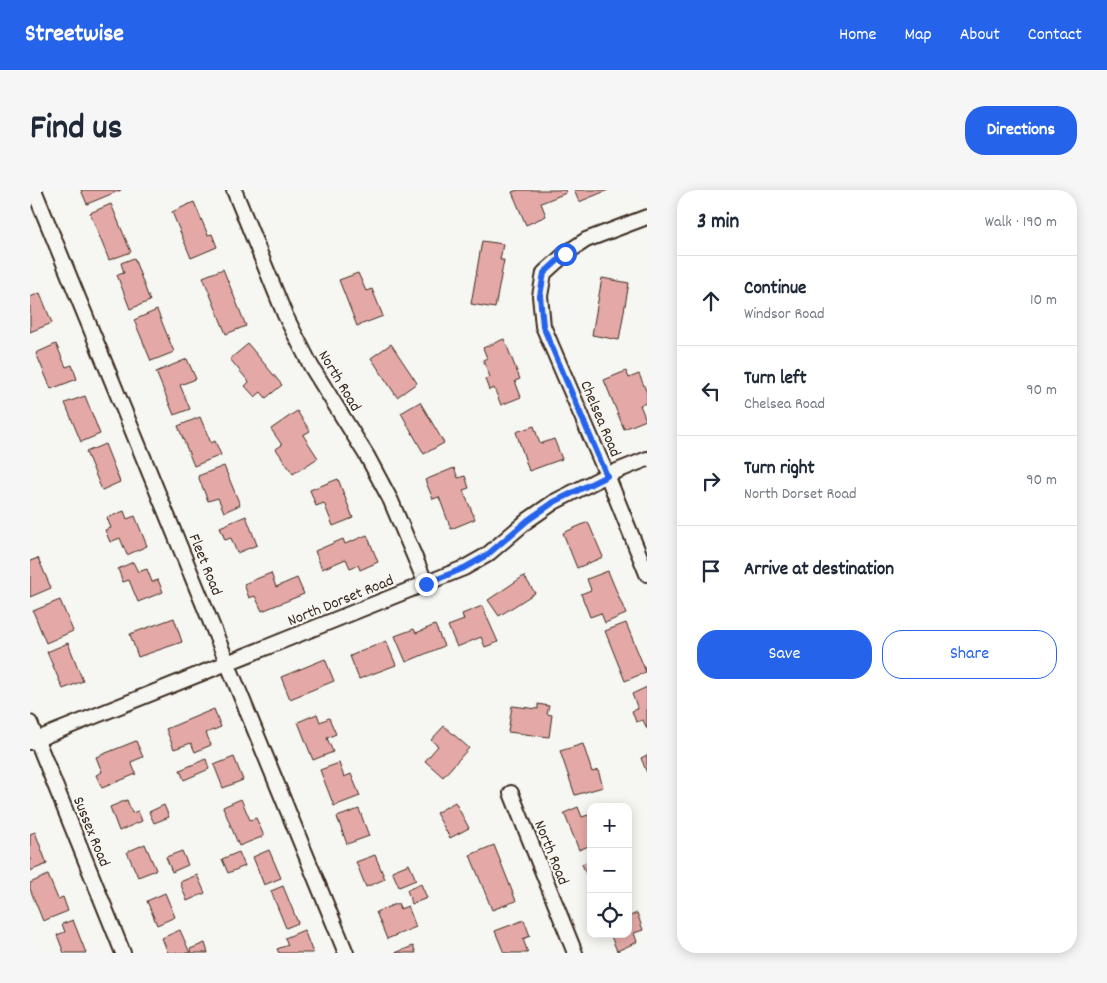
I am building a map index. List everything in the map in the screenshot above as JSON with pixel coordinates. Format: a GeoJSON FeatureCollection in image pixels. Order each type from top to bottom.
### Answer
{"type":"FeatureCollection","features":[{"type":"Feature","properties":{"kind":"street","name":"Fleet Road"},"geometry":{"type":"LineString","coordinates":[[34,190],[229,662],[346,953]]}},
{"type":"Feature","properties":{"kind":"street","name":"North Road"},"geometry":{"type":"LineString","coordinates":[[234,190],[285,315],[311,366],[367,456],[391,501],[426,584]]}},
{"type":"Feature","properties":{"kind":"street","name":"Chelsea Road"},"geometry":{"type":"LineString","coordinates":[[647,216],[586,240],[565,254],[544,273],[540,296],[543,326],[647,574]]}},
{"type":"Feature","properties":{"kind":"street","name":"North Dorset Road"},"geometry":{"type":"LineString","coordinates":[[33,741],[464,568],[487,555],[528,520],[554,502],[647,459]]}},
{"type":"Feature","properties":{"kind":"street","name":"Sussex Road"},"geometry":{"type":"LineString","coordinates":[[30,723],[33,741],[123,953]]}},
{"type":"Feature","properties":{"kind":"street","name":"North Road"},"geometry":{"type":"LineString","coordinates":[[511,793],[575,953]]}},
{"type":"Feature","properties":{"kind":"building"},"geometry":{"type":"Polygon","coordinates":[[[81,190],[121,190],[87,204],[81,190]]]}},
{"type":"Feature","properties":{"kind":"building"},"geometry":{"type":"Polygon","coordinates":[[[518,190],[565,190],[566,193],[541,203],[546,216],[526,225],[512,192],[518,190]]]}},
{"type":"Feature","properties":{"kind":"building"},"geometry":{"type":"Polygon","coordinates":[[[574,190],[608,190],[579,202],[574,190]]]}},
{"type":"Feature","properties":{"kind":"building"},"geometry":{"type":"Polygon","coordinates":[[[194,202],[208,235],[212,234],[217,247],[191,258],[172,212],[194,202]]]}},
{"type":"Feature","properties":{"kind":"building"},"geometry":{"type":"Polygon","coordinates":[[[111,204],[131,252],[109,260],[90,213],[111,204]]]}},
{"type":"Feature","properties":{"kind":"building"},"geometry":{"type":"Polygon","coordinates":[[[482,241],[503,244],[500,260],[504,260],[495,308],[471,304],[482,241]]]}},
{"type":"Feature","properties":{"kind":"building"},"geometry":{"type":"Polygon","coordinates":[[[134,258],[150,301],[130,309],[117,275],[124,273],[121,263],[134,258]]]}},
{"type":"Feature","properties":{"kind":"building"},"geometry":{"type":"Polygon","coordinates":[[[223,269],[246,326],[226,334],[203,277],[223,269]]]}},
{"type":"Feature","properties":{"kind":"building"},"geometry":{"type":"Polygon","coordinates":[[[358,273],[366,291],[372,289],[383,316],[357,326],[339,280],[358,273]]]}},
{"type":"Feature","properties":{"kind":"building"},"geometry":{"type":"Polygon","coordinates":[[[602,278],[629,283],[619,340],[592,335],[602,278]]]}},
{"type":"Feature","properties":{"kind":"building"},"geometry":{"type":"Polygon","coordinates":[[[40,293],[52,323],[30,332],[30,297],[40,293]]]}},
{"type":"Feature","properties":{"kind":"building"},"geometry":{"type":"Polygon","coordinates":[[[157,310],[174,352],[151,361],[134,320],[157,310]]]}},
{"type":"Feature","properties":{"kind":"building"},"geometry":{"type":"Polygon","coordinates":[[[504,339],[520,379],[515,381],[521,397],[501,405],[494,388],[489,390],[485,379],[490,377],[483,360],[487,358],[483,348],[504,339]]]}},
{"type":"Feature","properties":{"kind":"building"},"geometry":{"type":"Polygon","coordinates":[[[56,344],[66,367],[72,365],[77,379],[51,389],[36,353],[56,344]]]}},
{"type":"Feature","properties":{"kind":"building"},"geometry":{"type":"Polygon","coordinates":[[[248,344],[282,385],[266,398],[261,392],[255,397],[245,386],[249,382],[230,359],[248,344]]]}},
{"type":"Feature","properties":{"kind":"building"},"geometry":{"type":"Polygon","coordinates":[[[391,344],[417,383],[397,397],[371,358],[391,344]]]}},
{"type":"Feature","properties":{"kind":"building"},"geometry":{"type":"Polygon","coordinates":[[[187,359],[196,379],[180,385],[190,409],[174,415],[156,372],[187,359]]]}},
{"type":"Feature","properties":{"kind":"building"},"geometry":{"type":"Polygon","coordinates":[[[626,371],[629,378],[639,374],[647,393],[647,403],[640,405],[646,420],[624,429],[604,380],[626,371]]]}},
{"type":"Feature","properties":{"kind":"building"},"geometry":{"type":"Polygon","coordinates":[[[85,396],[100,434],[81,442],[65,403],[85,396]]]}},
{"type":"Feature","properties":{"kind":"building"},"geometry":{"type":"Polygon","coordinates":[[[420,402],[444,443],[424,454],[401,413],[420,402]]]}},
{"type":"Feature","properties":{"kind":"building"},"geometry":{"type":"Polygon","coordinates":[[[297,411],[310,431],[303,435],[318,458],[293,474],[276,449],[282,445],[271,429],[297,411]]]}},
{"type":"Feature","properties":{"kind":"building"},"geometry":{"type":"Polygon","coordinates":[[[200,417],[211,443],[215,441],[221,455],[194,466],[178,426],[200,417]]]}},
{"type":"Feature","properties":{"kind":"building"},"geometry":{"type":"Polygon","coordinates":[[[534,426],[540,444],[554,439],[562,459],[529,471],[516,432],[534,426]]]}},
{"type":"Feature","properties":{"kind":"building"},"geometry":{"type":"Polygon","coordinates":[[[105,444],[120,482],[102,490],[86,452],[105,444]]]}},
{"type":"Feature","properties":{"kind":"building"},"geometry":{"type":"Polygon","coordinates":[[[224,466],[240,505],[224,512],[218,498],[208,501],[198,476],[224,466]]]}},
{"type":"Feature","properties":{"kind":"building"},"geometry":{"type":"Polygon","coordinates":[[[454,468],[458,478],[465,476],[469,488],[463,490],[475,519],[451,529],[439,497],[433,499],[425,480],[454,468]]]}},
{"type":"Feature","properties":{"kind":"building"},"geometry":{"type":"Polygon","coordinates":[[[338,479],[353,518],[333,526],[324,503],[316,506],[310,490],[338,479]]]}},
{"type":"Feature","properties":{"kind":"building"},"geometry":{"type":"Polygon","coordinates":[[[124,511],[127,519],[135,516],[147,546],[127,555],[120,538],[110,542],[105,530],[111,528],[107,518],[124,511]]]}},
{"type":"Feature","properties":{"kind":"building"},"geometry":{"type":"Polygon","coordinates":[[[246,516],[257,545],[237,553],[231,538],[225,540],[220,527],[246,516]]]}},
{"type":"Feature","properties":{"kind":"building"},"geometry":{"type":"Polygon","coordinates":[[[588,522],[603,557],[577,568],[563,533],[588,522]]]}},
{"type":"Feature","properties":{"kind":"building"},"geometry":{"type":"Polygon","coordinates":[[[367,535],[378,562],[360,570],[358,565],[350,568],[346,559],[322,569],[315,551],[343,539],[345,544],[367,535]]]}},
{"type":"Feature","properties":{"kind":"building"},"geometry":{"type":"Polygon","coordinates":[[[38,558],[51,588],[30,597],[30,561],[38,558]]]}},
{"type":"Feature","properties":{"kind":"building"},"geometry":{"type":"Polygon","coordinates":[[[133,562],[138,572],[147,569],[152,582],[158,580],[163,592],[138,602],[129,580],[123,582],[118,569],[133,562]]]}},
{"type":"Feature","properties":{"kind":"building"},"geometry":{"type":"Polygon","coordinates":[[[608,571],[626,614],[605,623],[601,613],[590,617],[581,594],[591,590],[587,579],[608,571]]]}},
{"type":"Feature","properties":{"kind":"building"},"geometry":{"type":"Polygon","coordinates":[[[271,573],[276,587],[297,578],[304,594],[262,611],[255,596],[249,598],[244,584],[271,573]]]}},
{"type":"Feature","properties":{"kind":"building"},"geometry":{"type":"Polygon","coordinates":[[[524,576],[535,593],[499,616],[488,600],[524,576]]]}},
{"type":"Feature","properties":{"kind":"building"},"geometry":{"type":"Polygon","coordinates":[[[60,600],[73,631],[46,643],[33,611],[60,600]]]}},
{"type":"Feature","properties":{"kind":"building"},"geometry":{"type":"Polygon","coordinates":[[[482,606],[498,642],[485,647],[481,637],[457,647],[448,626],[464,620],[462,614],[482,606]]]}},
{"type":"Feature","properties":{"kind":"building"},"geometry":{"type":"Polygon","coordinates":[[[174,618],[182,642],[138,657],[130,634],[174,618]]]}},
{"type":"Feature","properties":{"kind":"building"},"geometry":{"type":"Polygon","coordinates":[[[626,623],[646,672],[625,681],[605,631],[626,623]]]}},
{"type":"Feature","properties":{"kind":"building"},"geometry":{"type":"Polygon","coordinates":[[[435,625],[444,646],[406,662],[395,636],[414,629],[416,633],[435,625]]]}},
{"type":"Feature","properties":{"kind":"building"},"geometry":{"type":"Polygon","coordinates":[[[386,641],[396,665],[359,679],[350,656],[386,641]]]}},
{"type":"Feature","properties":{"kind":"building"},"geometry":{"type":"Polygon","coordinates":[[[68,643],[83,681],[63,689],[47,652],[68,643]]]}},
{"type":"Feature","properties":{"kind":"building"},"geometry":{"type":"Polygon","coordinates":[[[325,659],[334,681],[290,699],[281,677],[325,659]]]}},
{"type":"Feature","properties":{"kind":"building"},"geometry":{"type":"Polygon","coordinates":[[[647,687],[647,729],[643,720],[636,722],[632,711],[638,709],[632,694],[647,687]]]}},
{"type":"Feature","properties":{"kind":"building"},"geometry":{"type":"Polygon","coordinates":[[[538,704],[549,706],[547,714],[552,715],[549,737],[508,732],[512,706],[538,709],[538,704]]]}},
{"type":"Feature","properties":{"kind":"building"},"geometry":{"type":"Polygon","coordinates":[[[214,709],[221,727],[206,733],[211,745],[195,752],[191,743],[174,749],[166,729],[214,709]]]}},
{"type":"Feature","properties":{"kind":"building"},"geometry":{"type":"Polygon","coordinates":[[[317,714],[320,722],[329,718],[336,734],[327,738],[333,752],[313,760],[298,722],[317,714]]]}},
{"type":"Feature","properties":{"kind":"building"},"geometry":{"type":"Polygon","coordinates":[[[444,726],[469,748],[443,777],[425,761],[438,746],[431,740],[444,726]]]}},
{"type":"Feature","properties":{"kind":"building"},"geometry":{"type":"Polygon","coordinates":[[[136,741],[143,757],[131,762],[136,774],[102,788],[96,775],[102,772],[96,757],[136,741]]]}},
{"type":"Feature","properties":{"kind":"building"},"geometry":{"type":"Polygon","coordinates":[[[583,744],[592,772],[598,770],[603,787],[575,795],[560,751],[583,744]]]}},
{"type":"Feature","properties":{"kind":"building"},"geometry":{"type":"Polygon","coordinates":[[[647,755],[647,773],[641,758],[647,755]]]}},
{"type":"Feature","properties":{"kind":"building"},"geometry":{"type":"Polygon","coordinates":[[[234,757],[243,780],[223,788],[214,765],[234,757]]]}},
{"type":"Feature","properties":{"kind":"building"},"geometry":{"type":"Polygon","coordinates":[[[206,759],[209,769],[184,780],[180,770],[206,759]]]}},
{"type":"Feature","properties":{"kind":"building"},"geometry":{"type":"Polygon","coordinates":[[[339,763],[344,777],[351,774],[360,796],[334,806],[320,770],[339,763]]]}},
{"type":"Feature","properties":{"kind":"building"},"geometry":{"type":"Polygon","coordinates":[[[241,799],[250,820],[256,818],[264,836],[239,846],[223,807],[241,799]]]}},
{"type":"Feature","properties":{"kind":"building"},"geometry":{"type":"Polygon","coordinates":[[[127,800],[132,813],[138,811],[142,821],[119,831],[110,807],[127,800]]]}},
{"type":"Feature","properties":{"kind":"building"},"geometry":{"type":"Polygon","coordinates":[[[455,802],[469,828],[450,838],[436,813],[455,802]]]}},
{"type":"Feature","properties":{"kind":"building"},"geometry":{"type":"Polygon","coordinates":[[[164,805],[169,817],[154,823],[149,812],[164,805]]]}},
{"type":"Feature","properties":{"kind":"building"},"geometry":{"type":"Polygon","coordinates":[[[578,807],[582,817],[587,815],[587,847],[579,850],[564,813],[578,807]]]}},
{"type":"Feature","properties":{"kind":"building"},"geometry":{"type":"Polygon","coordinates":[[[359,809],[369,836],[347,844],[337,817],[359,809]]]}},
{"type":"Feature","properties":{"kind":"building"},"geometry":{"type":"Polygon","coordinates":[[[35,832],[47,864],[30,871],[30,834],[35,832]]]}},
{"type":"Feature","properties":{"kind":"building"},"geometry":{"type":"Polygon","coordinates":[[[145,844],[156,870],[138,877],[127,852],[145,844]]]}},
{"type":"Feature","properties":{"kind":"building"},"geometry":{"type":"Polygon","coordinates":[[[494,845],[516,901],[492,910],[470,855],[494,845]]]}},
{"type":"Feature","properties":{"kind":"building"},"geometry":{"type":"Polygon","coordinates":[[[269,850],[281,878],[264,885],[253,857],[269,850]]]}},
{"type":"Feature","properties":{"kind":"building"},"geometry":{"type":"Polygon","coordinates":[[[182,851],[188,865],[172,872],[166,857],[182,851]]]}},
{"type":"Feature","properties":{"kind":"building"},"geometry":{"type":"Polygon","coordinates":[[[239,852],[245,866],[228,873],[222,859],[239,852]]]}},
{"type":"Feature","properties":{"kind":"building"},"geometry":{"type":"Polygon","coordinates":[[[375,855],[385,879],[366,887],[356,862],[375,855]]]}},
{"type":"Feature","properties":{"kind":"building"},"geometry":{"type":"Polygon","coordinates":[[[587,862],[587,876],[582,864],[587,862]]]}},
{"type":"Feature","properties":{"kind":"building"},"geometry":{"type":"Polygon","coordinates":[[[409,864],[416,880],[399,887],[392,871],[409,864]]]}},
{"type":"Feature","properties":{"kind":"building"},"geometry":{"type":"Polygon","coordinates":[[[48,875],[58,899],[63,897],[68,911],[43,921],[30,889],[30,883],[48,875]]]}},
{"type":"Feature","properties":{"kind":"building"},"geometry":{"type":"Polygon","coordinates":[[[197,875],[205,893],[187,901],[180,882],[197,875]]]}},
{"type":"Feature","properties":{"kind":"building"},"geometry":{"type":"Polygon","coordinates":[[[421,884],[427,898],[412,904],[407,890],[421,884]]]}},
{"type":"Feature","properties":{"kind":"building"},"geometry":{"type":"Polygon","coordinates":[[[283,886],[298,923],[286,928],[271,891],[283,886]]]}},
{"type":"Feature","properties":{"kind":"building"},"geometry":{"type":"Polygon","coordinates":[[[165,893],[175,917],[157,925],[147,901],[165,893]]]}},
{"type":"Feature","properties":{"kind":"building"},"geometry":{"type":"Polygon","coordinates":[[[398,903],[400,909],[408,906],[416,927],[387,939],[376,912],[398,903]]]}},
{"type":"Feature","properties":{"kind":"building"},"geometry":{"type":"Polygon","coordinates":[[[637,913],[643,930],[634,933],[637,942],[617,951],[612,938],[632,938],[632,915],[637,913]]]}},
{"type":"Feature","properties":{"kind":"building"},"geometry":{"type":"Polygon","coordinates":[[[73,920],[86,953],[64,953],[57,935],[65,932],[62,924],[73,920]]]}},
{"type":"Feature","properties":{"kind":"building"},"geometry":{"type":"Polygon","coordinates":[[[524,920],[530,936],[523,939],[528,953],[504,953],[495,931],[524,920]]]}},
{"type":"Feature","properties":{"kind":"building"},"geometry":{"type":"Polygon","coordinates":[[[180,930],[190,953],[168,953],[162,938],[180,930]]]}},
{"type":"Feature","properties":{"kind":"building"},"geometry":{"type":"Polygon","coordinates":[[[304,930],[313,953],[279,953],[277,949],[288,945],[285,938],[304,930]]]}},
{"type":"Feature","properties":{"kind":"building"},"geometry":{"type":"Polygon","coordinates":[[[205,943],[208,953],[192,953],[190,949],[205,943]]]}},
{"type":"Feature","properties":{"kind":"building"},"geometry":{"type":"Polygon","coordinates":[[[413,946],[416,953],[395,953],[413,946]]]}},
{"type":"Feature","properties":{"kind":"route"},"geometry":{"type":"LineString","coordinates":[[426,584],[464,568],[487,555],[528,520],[554,502],[607,476],[543,326],[540,296],[544,273],[565,254]]}}]}
